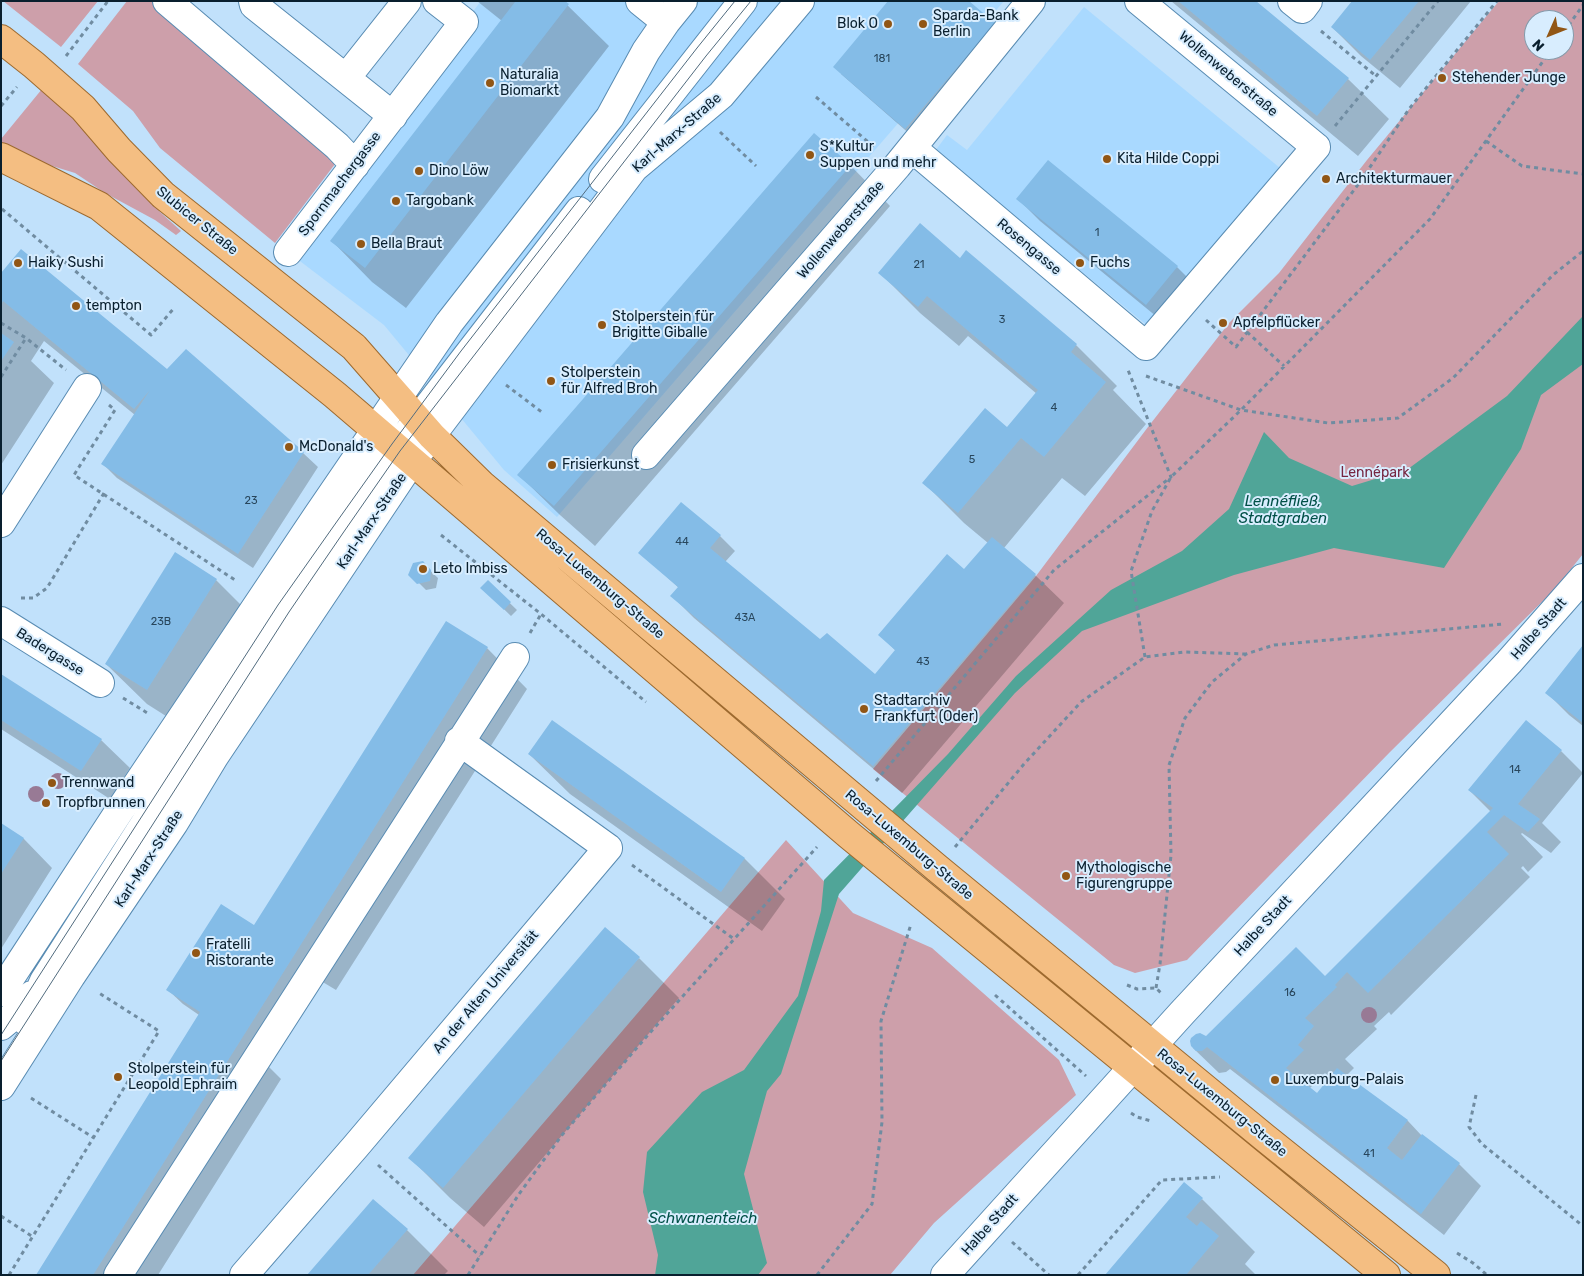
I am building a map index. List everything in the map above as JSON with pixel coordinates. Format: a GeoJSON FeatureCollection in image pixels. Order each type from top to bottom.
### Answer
{"type":"FeatureCollection","features":[{"type":"Feature","properties":{"kind":"main road","name":"Slubicer Straße"},"geometry":{"type":"LineString","coordinates":[[1,39],[83,108],[163,195],[354,347],[398,398]]}},
{"type":"Feature","properties":{"kind":"main road"},"geometry":{"type":"LineString","coordinates":[[2,161],[99,206],[335,395],[405,438]]}},
{"type":"Feature","properties":{"kind":"main road","name":"Rosa-Luxemburg-Straße"},"geometry":{"type":"LineString","coordinates":[[398,398],[405,438],[465,506],[838,826],[1386,1275]]}},
{"type":"Feature","properties":{"kind":"main road","name":"Rosa-Luxemburg-Straße"},"geometry":{"type":"LineString","coordinates":[[405,438],[482,485],[932,864],[1152,1046],[1436,1275]]}},
{"type":"Feature","properties":{"kind":"street"},"geometry":{"type":"LineString","coordinates":[[167,1],[337,146],[355,165]]}},
{"type":"Feature","properties":{"kind":"street"},"geometry":{"type":"LineString","coordinates":[[254,1],[254,5],[393,116]]}},
{"type":"Feature","properties":{"kind":"street"},"geometry":{"type":"LineString","coordinates":[[346,78],[408,1]]}},
{"type":"Feature","properties":{"kind":"street","name":"Spornmachergasse"},"geometry":{"type":"LineString","coordinates":[[288,252],[464,22],[436,1]]}},
{"type":"Feature","properties":{"kind":"street"},"geometry":{"type":"LineString","coordinates":[[640,1],[666,22]]}},
{"type":"Feature","properties":{"kind":"street"},"geometry":{"type":"LineString","coordinates":[[398,398],[449,323],[610,117],[646,51],[683,1]]}},
{"type":"Feature","properties":{"kind":"street"},"geometry":{"type":"LineString","coordinates":[[1,1026],[13,1016],[44,980],[282,609],[405,438],[743,1]]}},
{"type":"Feature","properties":{"kind":"street","name":"Karl-Marx-Straße"},"geometry":{"type":"LineString","coordinates":[[1,992],[125,802],[405,438],[634,168],[721,95],[800,1]]}},
{"type":"Feature","properties":{"kind":"street","name":"Wollenweberstraße"},"geometry":{"type":"LineString","coordinates":[[646,455],[904,157],[1031,1]]}},
{"type":"Feature","properties":{"kind":"street","name":"Wollenweberstraße"},"geometry":{"type":"LineString","coordinates":[[1140,1],[1316,147]]}},
{"type":"Feature","properties":{"kind":"street"},"geometry":{"type":"LineString","coordinates":[[646,51],[650,75],[656,86],[679,105],[700,112]]}},
{"type":"Feature","properties":{"kind":"street"},"geometry":{"type":"LineString","coordinates":[[1186,300],[1316,147]]}},
{"type":"Feature","properties":{"kind":"street","name":"Rosengasse"},"geometry":{"type":"LineString","coordinates":[[904,157],[1146,346],[1186,300]]}},
{"type":"Feature","properties":{"kind":"street"},"geometry":{"type":"LineString","coordinates":[[1,523],[87,388]]}},
{"type":"Feature","properties":{"kind":"street","name":"Karl-Marx-Straße"},"geometry":{"type":"LineString","coordinates":[[1,1086],[71,976],[174,823],[405,438]]}},
{"type":"Feature","properties":{"kind":"street","name":"Halbe Stadt"},"geometry":{"type":"LineString","coordinates":[[945,1275],[1133,1066],[1414,766],[1583,578]]}},
{"type":"Feature","properties":{"kind":"street","name":"Badergasse"},"geometry":{"type":"LineString","coordinates":[[1,621],[100,683]]}},
{"type":"Feature","properties":{"kind":"street"},"geometry":{"type":"LineString","coordinates":[[118,1275],[514,657]]}},
{"type":"Feature","properties":{"kind":"street"},"geometry":{"type":"LineString","coordinates":[[459,742],[608,848]]}},
{"type":"Feature","properties":{"kind":"street","name":"An der Alten Universität"},"geometry":{"type":"LineString","coordinates":[[244,1275],[356,1146],[608,848]]}},
{"type":"Feature","properties":{"kind":"street"},"geometry":{"type":"LineString","coordinates":[[1,1081],[44,980]]}},
{"type":"Feature","properties":{"kind":"path"},"geometry":{"type":"LineString","coordinates":[[62,62],[108,1]]}},
{"type":"Feature","properties":{"kind":"path"},"geometry":{"type":"LineString","coordinates":[[1316,147],[1438,1]]}},
{"type":"Feature","properties":{"kind":"path"},"geometry":{"type":"LineString","coordinates":[[1186,300],[1236,347],[1360,182],[1409,109],[1497,1]]}},
{"type":"Feature","properties":{"kind":"path"},"geometry":{"type":"LineString","coordinates":[[1300,4],[1303,15],[1376,76]]}},
{"type":"Feature","properties":{"kind":"path"},"geometry":{"type":"LineString","coordinates":[[1574,18],[1583,5]]}},
{"type":"Feature","properties":{"kind":"path"},"geometry":{"type":"LineString","coordinates":[[858,802],[1054,570],[1171,477],[1241,410],[1430,219],[1544,60]]}},
{"type":"Feature","properties":{"kind":"path"},"geometry":{"type":"LineString","coordinates":[[816,97],[904,157]]}},
{"type":"Feature","properties":{"kind":"path"},"geometry":{"type":"LineString","coordinates":[[700,112],[756,166]]}},
{"type":"Feature","properties":{"kind":"path"},"geometry":{"type":"LineString","coordinates":[[1486,141],[1522,166],[1583,174]]}},
{"type":"Feature","properties":{"kind":"path"},"geometry":{"type":"LineString","coordinates":[[2,209],[151,335],[175,307]]}},
{"type":"Feature","properties":{"kind":"path"},"geometry":{"type":"LineString","coordinates":[[1145,376],[1241,410],[1328,423],[1398,418],[1453,378],[1553,275],[1583,251]]}},
{"type":"Feature","properties":{"kind":"path"},"geometry":{"type":"LineString","coordinates":[[1,322],[26,338],[115,410],[74,475],[235,580]]}},
{"type":"Feature","properties":{"kind":"path"},"geometry":{"type":"LineString","coordinates":[[1247,332],[1284,366]]}},
{"type":"Feature","properties":{"kind":"path"},"geometry":{"type":"LineString","coordinates":[[1,376],[26,338]]}},
{"type":"Feature","properties":{"kind":"path"},"geometry":{"type":"LineString","coordinates":[[1136,373],[1128,370],[1171,477]]}},
{"type":"Feature","properties":{"kind":"path"},"geometry":{"type":"LineString","coordinates":[[500,380],[543,413]]}},
{"type":"Feature","properties":{"kind":"path"},"geometry":{"type":"LineString","coordinates":[[1145,657],[1131,571],[1152,511],[1171,477]]}},
{"type":"Feature","properties":{"kind":"path"},"geometry":{"type":"LineString","coordinates":[[17,598],[33,598],[47,588],[104,493]]}},
{"type":"Feature","properties":{"kind":"path"},"geometry":{"type":"LineString","coordinates":[[932,864],[1081,702],[1145,657],[1184,652],[1246,654],[1274,645],[1546,620]]}},
{"type":"Feature","properties":{"kind":"path"},"geometry":{"type":"LineString","coordinates":[[1156,988],[1171,855],[1169,765],[1185,718],[1212,682],[1246,654]]}},
{"type":"Feature","properties":{"kind":"path"},"geometry":{"type":"LineString","coordinates":[[468,1275],[519,1194],[562,1135],[817,847]]}},
{"type":"Feature","properties":{"kind":"path"},"geometry":{"type":"LineString","coordinates":[[608,848],[734,939]]}},
{"type":"Feature","properties":{"kind":"path"},"geometry":{"type":"LineString","coordinates":[[817,1275],[872,1204],[882,1122],[881,1021],[912,921]]}},
{"type":"Feature","properties":{"kind":"path"},"geometry":{"type":"LineString","coordinates":[[9,1275],[159,1031],[99,993]]}},
{"type":"Feature","properties":{"kind":"path"},"geometry":{"type":"LineString","coordinates":[[1476,1095],[1469,1127],[1482,1144],[1583,1226]]}},
{"type":"Feature","properties":{"kind":"path"},"geometry":{"type":"LineString","coordinates":[[31,1098],[94,1138]]}},
{"type":"Feature","properties":{"kind":"path"},"geometry":{"type":"LineString","coordinates":[[356,1146],[480,1256]]}},
{"type":"Feature","properties":{"kind":"path"},"geometry":{"type":"LineString","coordinates":[[1078,1275],[1162,1180],[1225,1176]]}},
{"type":"Feature","properties":{"kind":"path"},"geometry":{"type":"LineString","coordinates":[[1,1216],[33,1237]]}},
{"type":"Feature","properties":{"kind":"path"},"geometry":{"type":"LineString","coordinates":[[992,1223],[1049,1275]]}},
{"type":"Feature","properties":{"kind":"shaded area"},"geometry":{"type":"Polygon","coordinates":[[[481,1],[1004,1],[557,517],[504,470],[384,325],[288,252],[481,1]]]}},
{"type":"Feature","properties":{"kind":"shaded area","name":"Kita Hilde Coppi"},"geometry":{"type":"Polygon","coordinates":[[[1084,7],[1280,168],[1149,327],[935,151],[947,135],[967,150],[1084,7]]]}},
{"type":"Feature","properties":{"kind":"green space"},"geometry":{"type":"Polygon","coordinates":[[[3,1],[98,1],[61,47],[3,1]]]}},
{"type":"Feature","properties":{"kind":"green space"},"geometry":{"type":"Polygon","coordinates":[[[127,1],[152,1],[338,160],[275,243],[160,148],[133,111],[78,64],[127,1]]]}},
{"type":"Feature","properties":{"kind":"green space","name":"Lennépark"},"geometry":{"type":"Polygon","coordinates":[[[1499,1],[1583,1],[1583,554],[1554,590],[1390,752],[1187,960],[1135,973],[1114,965],[873,769],[1036,576],[1229,323],[1279,273],[1367,160],[1499,1]]]}},
{"type":"Feature","properties":{"kind":"green space"},"geometry":{"type":"Polygon","coordinates":[[[42,89],[77,117],[160,212],[181,231],[176,235],[155,220],[105,193],[75,173],[36,161],[1,143],[1,139],[42,89]]]}},
{"type":"Feature","properties":{"kind":"green space"},"geometry":{"type":"Polygon","coordinates":[[[786,840],[853,913],[932,948],[1059,1060],[1076,1095],[934,1223],[890,1275],[413,1275],[786,840]]]}},
{"type":"Feature","properties":{"kind":"water","name":"Lennéfließ, Stadtgraben"},"geometry":{"type":"Polygon","coordinates":[[[1583,316],[1583,364],[1541,395],[1521,449],[1444,568],[1334,548],[1234,575],[1082,631],[1015,693],[839,894],[781,1074],[767,1091],[744,1174],[767,1263],[758,1275],[655,1275],[658,1255],[643,1192],[647,1152],[702,1092],[744,1070],[798,996],[821,911],[824,880],[948,754],[1016,676],[1111,590],[1182,551],[1229,509],[1264,432],[1289,458],[1352,486],[1408,469],[1507,396],[1583,316]]]}},
{"type":"Feature","properties":{"kind":"building"},"geometry":{"type":"Polygon","coordinates":[[[514,1],[565,1],[569,4],[365,268],[330,241],[514,1]]]}},
{"type":"Feature","properties":{"kind":"building"},"geometry":{"type":"Polygon","coordinates":[[[888,1],[969,1],[995,23],[905,129],[833,67],[888,1]]]}},
{"type":"Feature","properties":{"kind":"building"},"geometry":{"type":"Polygon","coordinates":[[[1178,1],[1256,1],[1349,78],[1317,116],[1178,1]]]}},
{"type":"Feature","properties":{"kind":"building"},"geometry":{"type":"Polygon","coordinates":[[[1352,1],[1419,1],[1370,60],[1331,27],[1352,1]]]}},
{"type":"Feature","properties":{"kind":"building"},"geometry":{"type":"Polygon","coordinates":[[[814,133],[851,165],[554,506],[517,475],[814,133]]]}},
{"type":"Feature","properties":{"kind":"building"},"geometry":{"type":"Polygon","coordinates":[[[1048,160],[1178,266],[1146,305],[1016,199],[1048,160]]]}},
{"type":"Feature","properties":{"kind":"building"},"geometry":{"type":"Polygon","coordinates":[[[920,223],[960,258],[966,250],[1077,344],[1071,352],[1106,382],[1044,457],[1021,438],[958,513],[922,483],[985,408],[1007,427],[1038,390],[927,296],[918,307],[878,273],[920,223]]]}},
{"type":"Feature","properties":{"kind":"building"},"geometry":{"type":"Polygon","coordinates":[[[21,249],[167,369],[186,349],[304,452],[238,554],[101,464],[150,390],[134,409],[3,301],[1,305],[1,273],[21,249]]]}},
{"type":"Feature","properties":{"kind":"building"},"geometry":{"type":"Polygon","coordinates":[[[1,333],[14,342],[1,361],[1,333]]]}},
{"type":"Feature","properties":{"kind":"building"},"geometry":{"type":"Polygon","coordinates":[[[681,502],[721,535],[710,548],[820,639],[827,633],[875,674],[895,650],[878,635],[947,554],[964,569],[992,537],[1036,574],[873,766],[670,596],[678,587],[638,553],[681,502]]]}},
{"type":"Feature","properties":{"kind":"building"},"geometry":{"type":"Polygon","coordinates":[[[175,552],[217,579],[147,690],[105,664],[175,552]]]}},
{"type":"Feature","properties":{"kind":"building"},"geometry":{"type":"Polygon","coordinates":[[[423,561],[431,570],[430,581],[417,584],[408,575],[413,563],[423,561]]]}},
{"type":"Feature","properties":{"kind":"building"},"geometry":{"type":"Polygon","coordinates":[[[488,580],[511,602],[504,610],[480,588],[488,580]]]}},
{"type":"Feature","properties":{"kind":"building"},"geometry":{"type":"Polygon","coordinates":[[[446,621],[488,647],[93,1275],[36,1275],[200,1012],[166,990],[221,904],[254,925],[446,621]]]}},
{"type":"Feature","properties":{"kind":"building"},"geometry":{"type":"Polygon","coordinates":[[[1583,645],[1583,723],[1545,693],[1583,645]]]}},
{"type":"Feature","properties":{"kind":"building"},"geometry":{"type":"Polygon","coordinates":[[[1,674],[102,739],[81,771],[1,720],[1,674]]]}},
{"type":"Feature","properties":{"kind":"building"},"geometry":{"type":"Polygon","coordinates":[[[552,720],[745,858],[721,892],[528,754],[552,720]]]}},
{"type":"Feature","properties":{"kind":"building"},"geometry":{"type":"Polygon","coordinates":[[[1526,720],[1562,750],[1518,804],[1540,819],[1528,832],[1504,815],[1487,832],[1509,854],[1368,993],[1347,972],[1335,985],[1337,987],[1305,1018],[1314,1026],[1298,1045],[1304,1050],[1286,1068],[1317,1093],[1337,1068],[1408,1120],[1387,1148],[1402,1160],[1422,1134],[1460,1163],[1421,1214],[1207,1047],[1202,1051],[1196,1051],[1191,1046],[1190,1041],[1196,1034],[1200,1033],[1206,1036],[1296,947],[1325,976],[1493,808],[1468,790],[1526,720]]]}},
{"type":"Feature","properties":{"kind":"building"},"geometry":{"type":"Polygon","coordinates":[[[1,823],[24,838],[1,874],[1,823]]]}},
{"type":"Feature","properties":{"kind":"building"},"geometry":{"type":"Polygon","coordinates":[[[605,927],[640,957],[443,1188],[408,1158],[605,927]]]}},
{"type":"Feature","properties":{"kind":"building"},"geometry":{"type":"Polygon","coordinates":[[[1184,1182],[1203,1198],[1186,1217],[1197,1226],[1201,1221],[1219,1236],[1186,1275],[1105,1275],[1184,1182]]]}},
{"type":"Feature","properties":{"kind":"building"},"geometry":{"type":"Polygon","coordinates":[[[373,1199],[408,1229],[368,1275],[307,1275],[373,1199]]]}},
{"type":"Feature","properties":{"kind":"tram line"},"geometry":{"type":"LineString","coordinates":[[1,1035],[278,605],[333,527],[461,351],[735,1]]}},
{"type":"Feature","properties":{"kind":"tram line"},"geometry":{"type":"LineString","coordinates":[[1,1061],[289,612],[400,451],[706,56],[751,1]]}},
{"type":"Feature","properties":{"kind":"place","name":"Blok O"},"geometry":{"type":"Point","coordinates":[888,24]}},
{"type":"Feature","properties":{"kind":"place","name":"Sparda-Bank Berlin"},"geometry":{"type":"Point","coordinates":[923,24]}},
{"type":"Feature","properties":{"kind":"place","name":"Stehender Junge"},"geometry":{"type":"Point","coordinates":[1442,78]}},
{"type":"Feature","properties":{"kind":"place","name":"Naturalia Biomarkt"},"geometry":{"type":"Point","coordinates":[490,83]}},
{"type":"Feature","properties":{"kind":"place","name":"S*Kultur Suppen und mehr"},"geometry":{"type":"Point","coordinates":[810,155]}},
{"type":"Feature","properties":{"kind":"place","name":"Kita Hilde Coppi"},"geometry":{"type":"Point","coordinates":[1107,159]}},
{"type":"Feature","properties":{"kind":"place","name":"Dino Löw"},"geometry":{"type":"Point","coordinates":[419,171]}},
{"type":"Feature","properties":{"kind":"place","name":"Architekturmauer"},"geometry":{"type":"Point","coordinates":[1326,179]}},
{"type":"Feature","properties":{"kind":"place","name":"Targobank"},"geometry":{"type":"Point","coordinates":[396,201]}},
{"type":"Feature","properties":{"kind":"place","name":"Bella Braut"},"geometry":{"type":"Point","coordinates":[361,244]}},
{"type":"Feature","properties":{"kind":"place","name":"Haiky Sushi"},"geometry":{"type":"Point","coordinates":[18,263]}},
{"type":"Feature","properties":{"kind":"place","name":"Fuchs"},"geometry":{"type":"Point","coordinates":[1080,263]}},
{"type":"Feature","properties":{"kind":"place","name":"tempton"},"geometry":{"type":"Point","coordinates":[76,306]}},
{"type":"Feature","properties":{"kind":"place","name":"Apfelpflücker"},"geometry":{"type":"Point","coordinates":[1223,323]}},
{"type":"Feature","properties":{"kind":"place","name":"Stolperstein für Brigitte Giballe"},"geometry":{"type":"Point","coordinates":[602,325]}},
{"type":"Feature","properties":{"kind":"place","name":"Stolperstein für Alfred Broh"},"geometry":{"type":"Point","coordinates":[551,381]}},
{"type":"Feature","properties":{"kind":"place","name":"McDonald's"},"geometry":{"type":"Point","coordinates":[289,447]}},
{"type":"Feature","properties":{"kind":"place","name":"Frisierkunst"},"geometry":{"type":"Point","coordinates":[552,465]}},
{"type":"Feature","properties":{"kind":"place","name":"Leto Imbiss"},"geometry":{"type":"Point","coordinates":[423,569]}},
{"type":"Feature","properties":{"kind":"place","name":"Stadtarchiv Frankfurt (Oder)"},"geometry":{"type":"Point","coordinates":[864,709]}},
{"type":"Feature","properties":{"kind":"place","name":"Trennwand"},"geometry":{"type":"Point","coordinates":[52,783]}},
{"type":"Feature","properties":{"kind":"place","name":"Tropfbrunnen"},"geometry":{"type":"Point","coordinates":[46,803]}},
{"type":"Feature","properties":{"kind":"place","name":"Mythologische Figurengruppe"},"geometry":{"type":"Point","coordinates":[1066,876]}},
{"type":"Feature","properties":{"kind":"place","name":"Fratelli Ristorante"},"geometry":{"type":"Point","coordinates":[196,953]}},
{"type":"Feature","properties":{"kind":"place","name":"Stolperstein für Leopold Ephraim"},"geometry":{"type":"Point","coordinates":[118,1077]}},
{"type":"Feature","properties":{"kind":"place","name":"Luxemburg-Palais"},"geometry":{"type":"Point","coordinates":[1275,1080]}},
{"type":"Feature","properties":{"kind":"water label","name":"Schwanenteich"},"geometry":{"type":"Point","coordinates":[703,1219]}}]}
